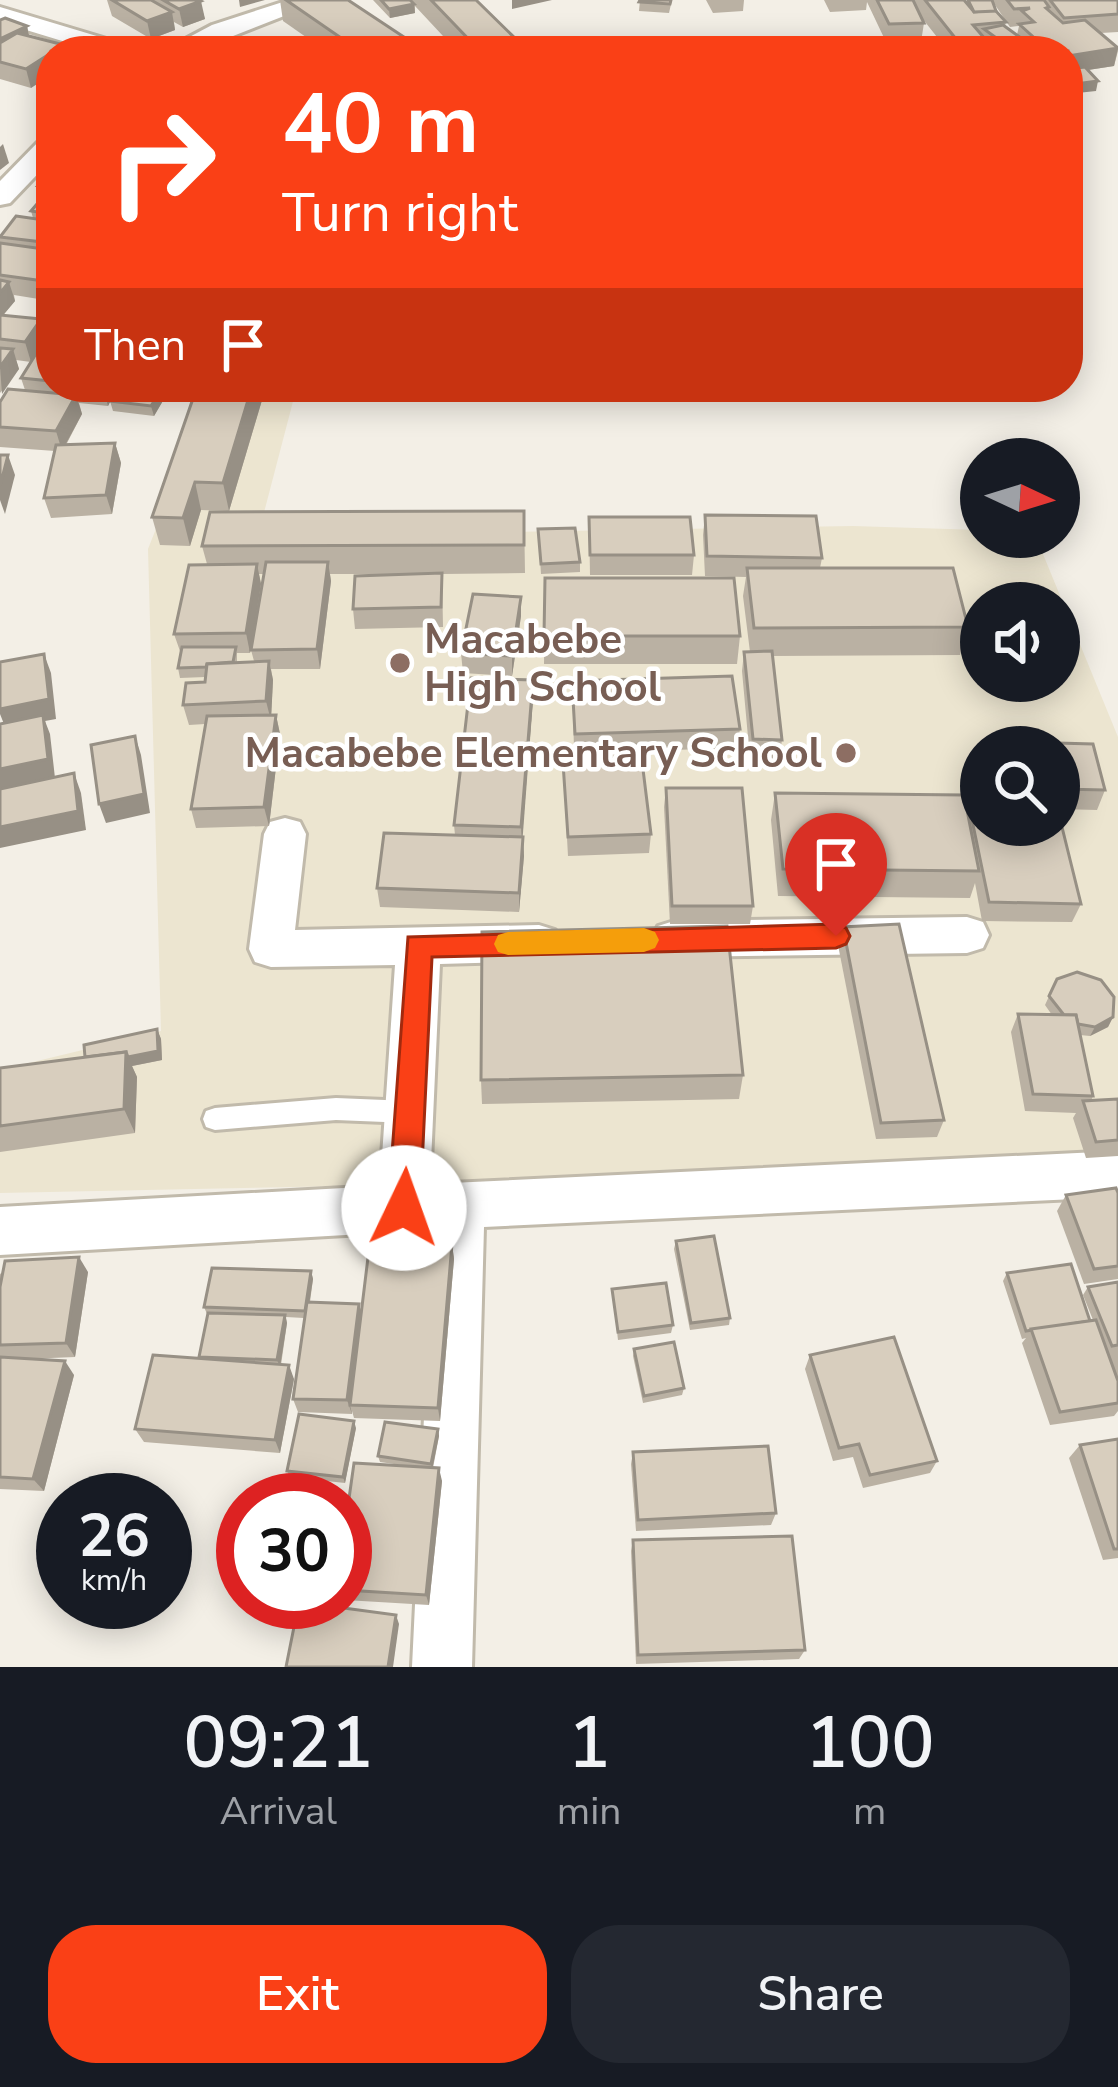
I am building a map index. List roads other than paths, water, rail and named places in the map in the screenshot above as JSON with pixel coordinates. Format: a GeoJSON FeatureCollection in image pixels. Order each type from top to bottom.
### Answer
{"type":"FeatureCollection","features":[{"type":"Feature","properties":{"kind":"street"},"geometry":{"type":"LineString","coordinates":[[208,36],[313,0]]}},
{"type":"Feature","properties":{"kind":"street"},"geometry":{"type":"LineString","coordinates":[[0,14],[72,36]]}},
{"type":"Feature","properties":{"kind":"street"},"geometry":{"type":"LineString","coordinates":[[0,197],[36,160]]}},
{"type":"Feature","properties":{"kind":"street"},"geometry":{"type":"LineString","coordinates":[[285,834],[271,950],[582,942]]}},
{"type":"Feature","properties":{"kind":"street"},"geometry":{"type":"LineString","coordinates":[[628,940],[967,935]]}},
{"type":"Feature","properties":{"kind":"street"},"geometry":{"type":"LineString","coordinates":[[404,1208],[418,946]]}},
{"type":"Feature","properties":{"kind":"street"},"geometry":{"type":"LineString","coordinates":[[0,1231],[1118,1174]]}},
{"type":"Feature","properties":{"kind":"street"},"geometry":{"type":"LineString","coordinates":[[442,1667],[459,1207]]}},
{"type":"Feature","properties":{"kind":"lane"},"geometry":{"type":"LineString","coordinates":[[215,1119],[336,1109],[409,1112]]}},
{"type":"Feature","properties":{"kind":"place","name":"Macabebe High School"},"geometry":{"type":"Point","coordinates":[400,663]}},
{"type":"Feature","properties":{"kind":"place","name":"Macabebe Elementary School"},"geometry":{"type":"Point","coordinates":[846,753]}}]}
